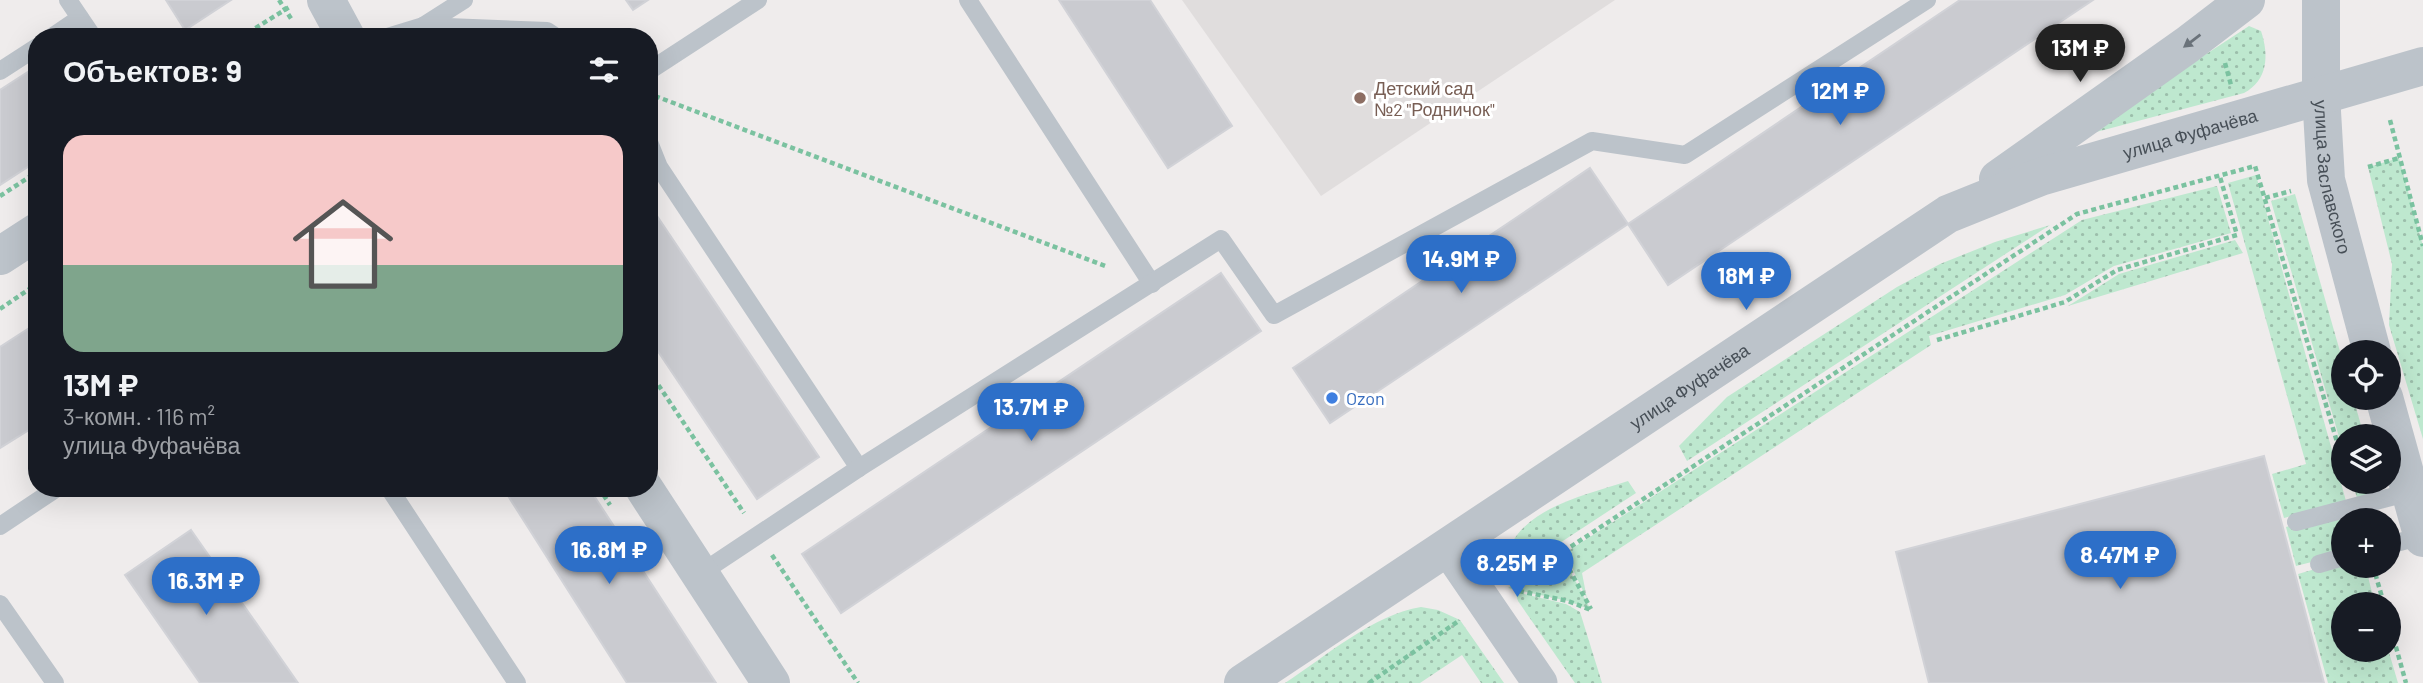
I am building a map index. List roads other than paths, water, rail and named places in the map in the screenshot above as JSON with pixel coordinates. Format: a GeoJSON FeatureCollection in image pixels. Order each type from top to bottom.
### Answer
{"type":"FeatureCollection","features":[{"type":"Feature","properties":{"kind":"street"},"geometry":{"type":"LineString","coordinates":[[1948,214],[2187,45],[2246,0]]}},
{"type":"Feature","properties":{"kind":"street","name":"улица Заславского"},"geometry":{"type":"LineString","coordinates":[[2321,0],[2321,94],[2326,180],[2369,340]]}},
{"type":"Feature","properties":{"kind":"street"},"geometry":{"type":"LineString","coordinates":[[310,3],[336,28]]}},
{"type":"Feature","properties":{"kind":"street","name":"улица Фуфачёва"},"geometry":{"type":"LineString","coordinates":[[1243,683],[1948,214],[2040,177],[2423,66]]}},
{"type":"Feature","properties":{"kind":"street"},"geometry":{"type":"LineString","coordinates":[[0,256],[28,238]]}},
{"type":"Feature","properties":{"kind":"street"},"geometry":{"type":"LineString","coordinates":[[2388,410],[2423,537]]}},
{"type":"Feature","properties":{"kind":"street"},"geometry":{"type":"LineString","coordinates":[[650,497],[771,683]]}},
{"type":"Feature","properties":{"kind":"street"},"geometry":{"type":"LineString","coordinates":[[1447,547],[1540,683]]}},
{"type":"Feature","properties":{"kind":"lane"},"geometry":{"type":"LineString","coordinates":[[68,0],[87,28]]}},
{"type":"Feature","properties":{"kind":"lane"},"geometry":{"type":"LineString","coordinates":[[416,28],[464,0]]}},
{"type":"Feature","properties":{"kind":"lane"},"geometry":{"type":"LineString","coordinates":[[658,65],[758,0]]}},
{"type":"Feature","properties":{"kind":"lane"},"geometry":{"type":"LineString","coordinates":[[968,0],[1152,284]]}},
{"type":"Feature","properties":{"kind":"lane"},"geometry":{"type":"LineString","coordinates":[[701,573],[859,468],[1221,239],[1274,315],[1592,141],[1685,155],[1927,0]]}},
{"type":"Feature","properties":{"kind":"lane"},"geometry":{"type":"LineString","coordinates":[[65,28],[80,18]]}},
{"type":"Feature","properties":{"kind":"lane"},"geometry":{"type":"LineString","coordinates":[[423,26],[473,28]]}},
{"type":"Feature","properties":{"kind":"lane"},"geometry":{"type":"LineString","coordinates":[[0,71],[28,53]]}},
{"type":"Feature","properties":{"kind":"lane"},"geometry":{"type":"LineString","coordinates":[[658,164],[859,468]]}},
{"type":"Feature","properties":{"kind":"lane"},"geometry":{"type":"LineString","coordinates":[[2295,522],[2410,492]]}},
{"type":"Feature","properties":{"kind":"lane"},"geometry":{"type":"LineString","coordinates":[[0,526],[44,497]]}},
{"type":"Feature","properties":{"kind":"lane"},"geometry":{"type":"LineString","coordinates":[[395,497],[517,683]]}},
{"type":"Feature","properties":{"kind":"lane"},"geometry":{"type":"LineString","coordinates":[[2401,542],[2423,537]]}},
{"type":"Feature","properties":{"kind":"lane"},"geometry":{"type":"LineString","coordinates":[[2319,564],[2331,560]]}},
{"type":"Feature","properties":{"kind":"lane"},"geometry":{"type":"LineString","coordinates":[[0,604],[55,683]]}},
{"type":"Feature","properties":{"kind":"place","name":"Детский сад №2 \"Родничок\""},"geometry":{"type":"Point","coordinates":[1360,98]}},
{"type":"Feature","properties":{"kind":"place","name":"Ozon"},"geometry":{"type":"Point","coordinates":[1332,398]}}]}
